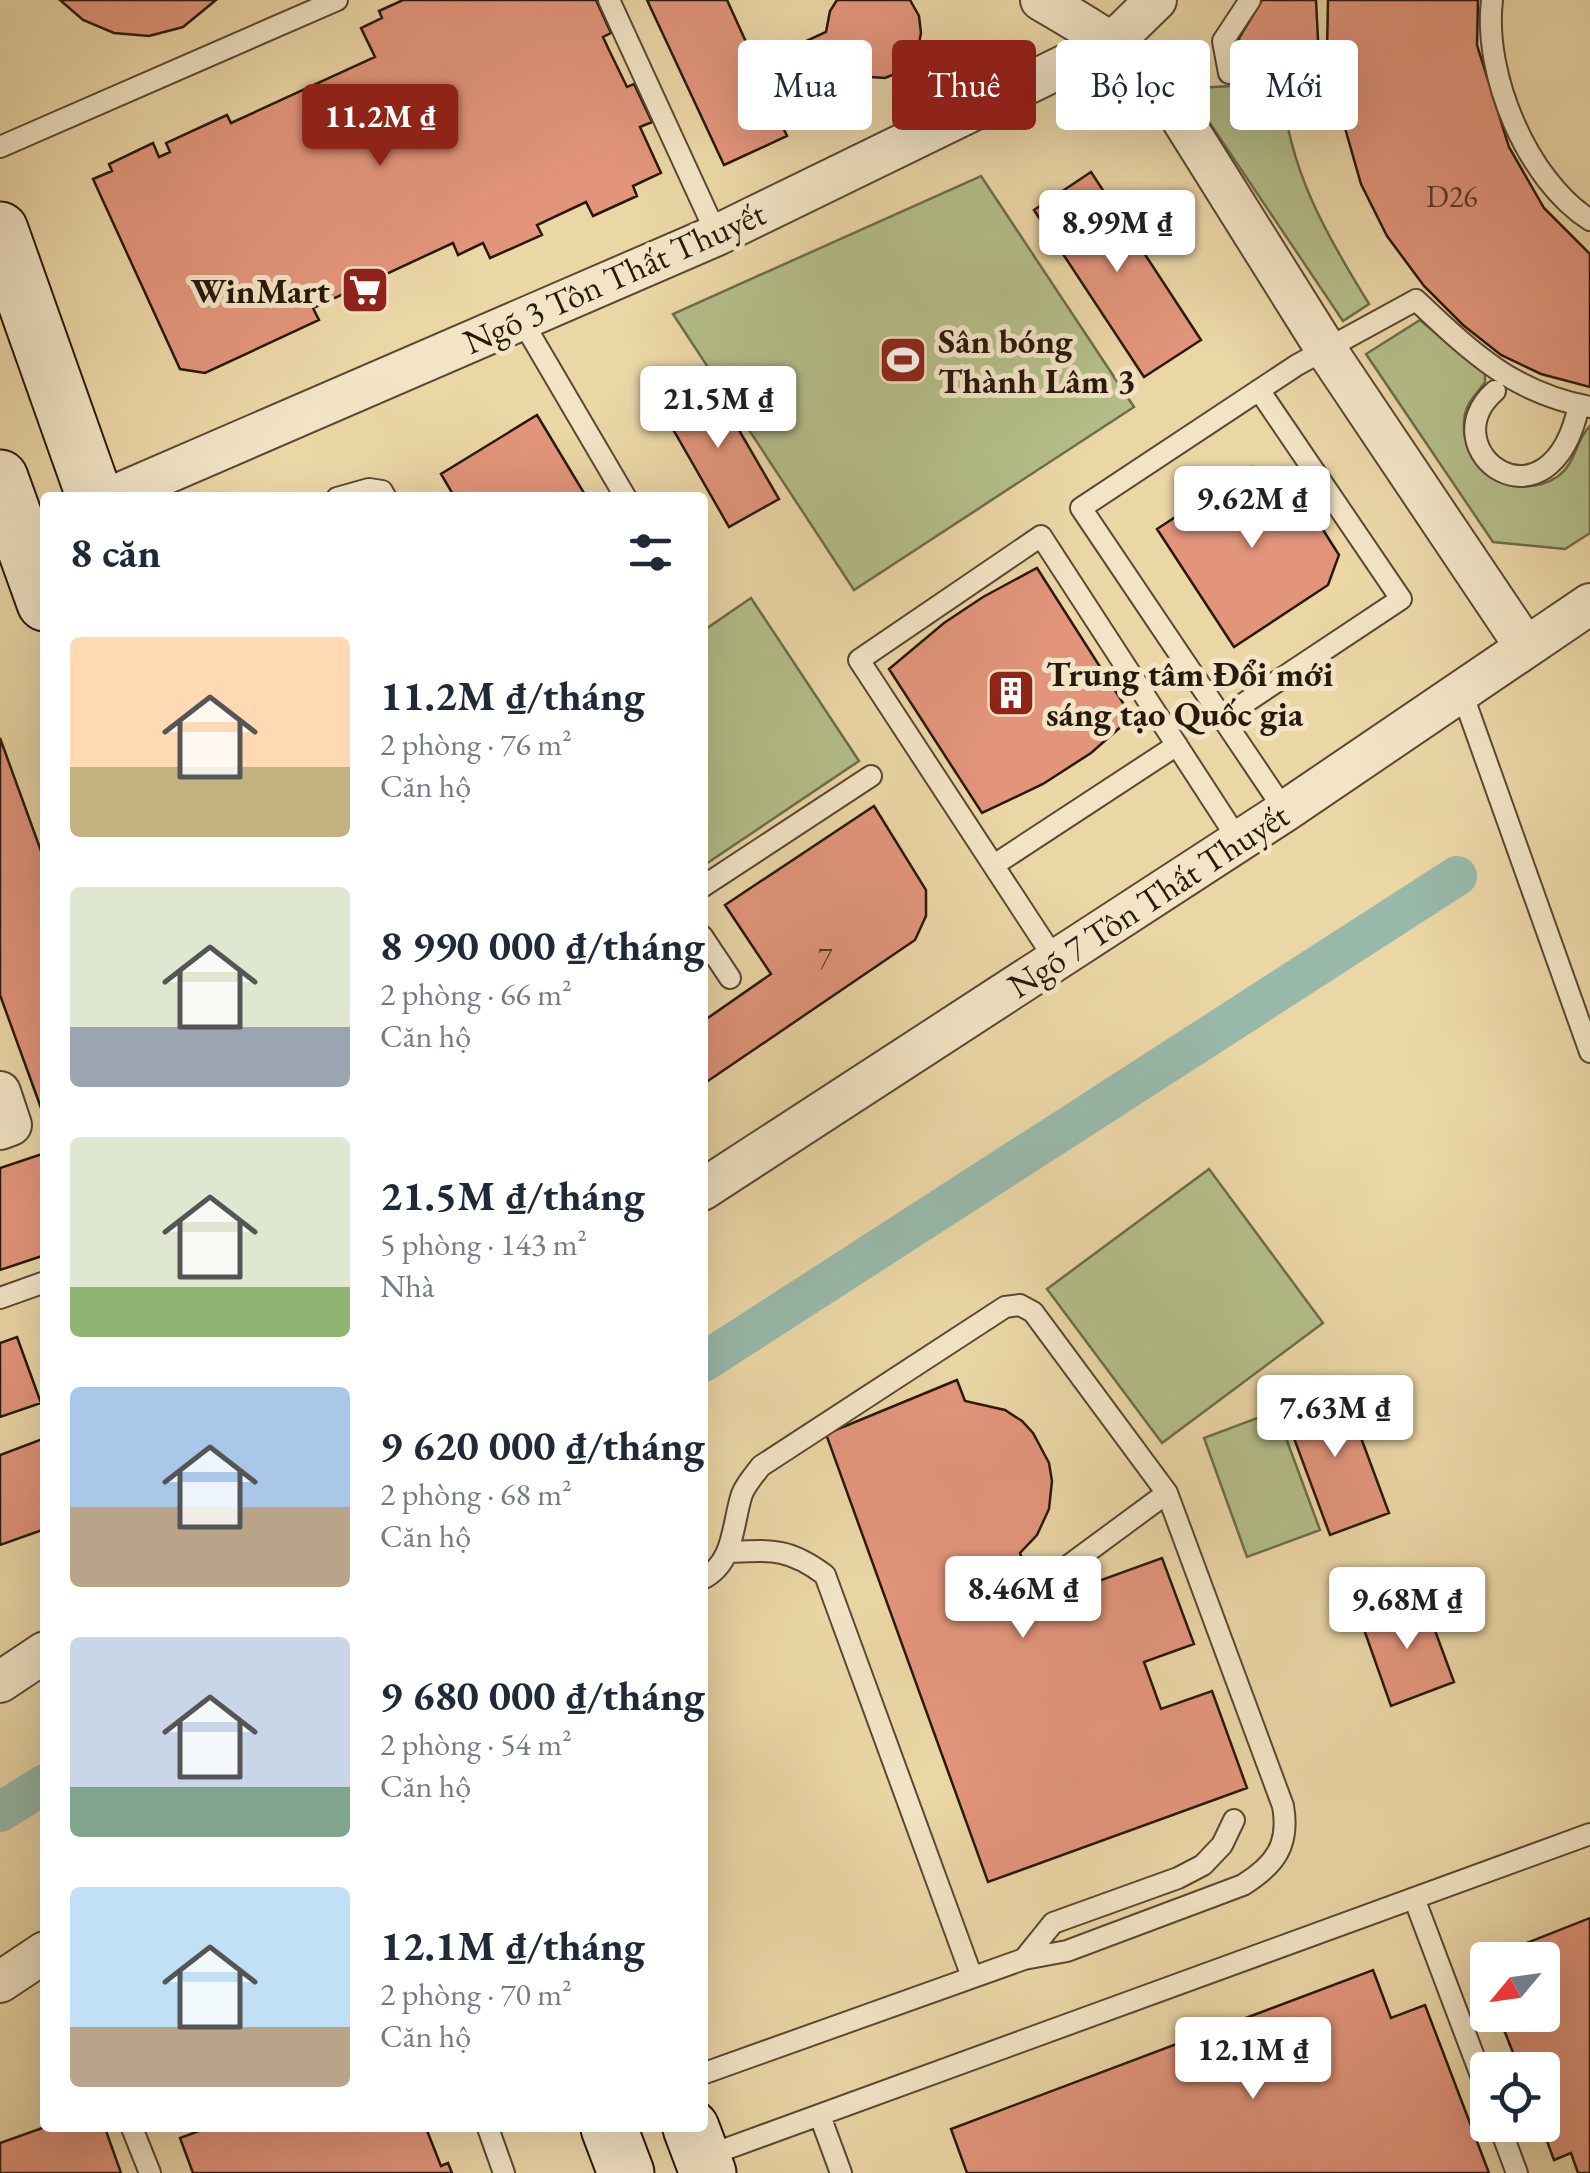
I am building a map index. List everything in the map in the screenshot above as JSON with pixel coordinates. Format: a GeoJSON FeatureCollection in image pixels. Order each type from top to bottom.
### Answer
{"type":"FeatureCollection","features":[{"type":"Feature","properties":{"kind":"main road"},"geometry":{"type":"LineString","coordinates":[[0,230],[93,492]]}},
{"type":"Feature","properties":{"kind":"main road"},"geometry":{"type":"LineString","coordinates":[[0,478],[11,544],[40,594]]}},
{"type":"Feature","properties":{"kind":"main road"},"geometry":{"type":"LineString","coordinates":[[611,2132],[626,2173]]}},
{"type":"Feature","properties":{"kind":"street"},"geometry":{"type":"LineString","coordinates":[[1041,0],[1110,40]]}},
{"type":"Feature","properties":{"kind":"street","name":"Ngõ 3 Tôn Thất Thuyết"},"geometry":{"type":"LineString","coordinates":[[1115,40],[1156,0]]}},
{"type":"Feature","properties":{"kind":"street","name":"Ngõ 3 Tôn Thất Thuyết"},"geometry":{"type":"LineString","coordinates":[[123,492],[717,235],[1056,70]]}},
{"type":"Feature","properties":{"kind":"street"},"geometry":{"type":"LineString","coordinates":[[1191,130],[1341,343],[1525,646]]}},
{"type":"Feature","properties":{"kind":"street","name":"Ngõ 7 Tôn Thất Thuyết"},"geometry":{"type":"LineString","coordinates":[[708,1186],[1285,811],[1590,604]]}},
{"type":"Feature","properties":{"kind":"street"},"geometry":{"type":"LineString","coordinates":[[0,1092],[12,1125],[0,1129]]}},
{"type":"Feature","properties":{"kind":"street"},"geometry":{"type":"LineString","coordinates":[[0,1682],[40,1655]]}},
{"type":"Feature","properties":{"kind":"street"},"geometry":{"type":"LineString","coordinates":[[0,1982],[40,1955]]}},
{"type":"Feature","properties":{"kind":"lane"},"geometry":{"type":"LineString","coordinates":[[0,147],[337,0]]}},
{"type":"Feature","properties":{"kind":"lane"},"geometry":{"type":"LineString","coordinates":[[610,0],[717,235]]}},
{"type":"Feature","properties":{"kind":"lane"},"geometry":{"type":"LineString","coordinates":[[1228,73],[1223,41],[1250,0]]}},
{"type":"Feature","properties":{"kind":"lane"},"geometry":{"type":"LineString","coordinates":[[1492,0],[1503,89],[1524,146],[1558,195],[1590,220]]}},
{"type":"Feature","properties":{"kind":"lane"},"geometry":{"type":"LineString","coordinates":[[1285,811],[1081,508],[1297,364],[1416,300],[1488,365],[1522,386],[1584,406],[1556,460],[1537,473],[1514,476],[1501,472],[1488,463],[1477,441],[1477,413],[1496,391]]}},
{"type":"Feature","properties":{"kind":"lane"},"geometry":{"type":"LineString","coordinates":[[521,319],[622,492]]}},
{"type":"Feature","properties":{"kind":"lane"},"geometry":{"type":"LineString","coordinates":[[1222,718],[1401,598],[1259,390]]}},
{"type":"Feature","properties":{"kind":"lane"},"geometry":{"type":"LineString","coordinates":[[356,492],[369,488],[382,492]]}},
{"type":"Feature","properties":{"kind":"lane"},"geometry":{"type":"LineString","coordinates":[[1056,961],[860,660],[1041,536],[1239,841]]}},
{"type":"Feature","properties":{"kind":"lane"},"geometry":{"type":"LineString","coordinates":[[1461,690],[1590,1052]]}},
{"type":"Feature","properties":{"kind":"lane"},"geometry":{"type":"LineString","coordinates":[[994,866],[1177,746]]}},
{"type":"Feature","properties":{"kind":"lane"},"geometry":{"type":"LineString","coordinates":[[708,883],[871,776]]}},
{"type":"Feature","properties":{"kind":"lane"},"geometry":{"type":"LineString","coordinates":[[708,945],[730,978]]}},
{"type":"Feature","properties":{"kind":"lane"},"geometry":{"type":"LineString","coordinates":[[0,1298],[40,1284]]}},
{"type":"Feature","properties":{"kind":"lane"},"geometry":{"type":"LineString","coordinates":[[708,1577],[729,1552],[744,1489],[760,1466],[1005,1307],[1020,1305],[1033,1312],[1167,1494],[1283,1806],[1284,1840],[1266,1870],[1243,1885],[1067,1950],[1024,1959],[708,2072]]}},
{"type":"Feature","properties":{"kind":"lane"},"geometry":{"type":"LineString","coordinates":[[1049,1580],[1167,1494]]}},
{"type":"Feature","properties":{"kind":"lane"},"geometry":{"type":"LineString","coordinates":[[729,1552],[778,1550],[803,1558],[825,1574],[972,1977]]}},
{"type":"Feature","properties":{"kind":"lane"},"geometry":{"type":"LineString","coordinates":[[1024,1959],[1053,1923],[1178,1878],[1202,1865],[1222,1845],[1234,1820]]}},
{"type":"Feature","properties":{"kind":"lane"},"geometry":{"type":"LineString","coordinates":[[700,2153],[820,2116],[1590,1834]]}},
{"type":"Feature","properties":{"kind":"lane"},"geometry":{"type":"LineString","coordinates":[[1414,1898],[1472,2052]]}},
{"type":"Feature","properties":{"kind":"lane"},"geometry":{"type":"LineString","coordinates":[[820,2116],[841,2173]]}},
{"type":"Feature","properties":{"kind":"lane"},"geometry":{"type":"LineString","coordinates":[[134,2132],[150,2173]]}},
{"type":"Feature","properties":{"kind":"lane"},"geometry":{"type":"LineString","coordinates":[[489,2132],[504,2173]]}},
{"type":"Feature","properties":{"kind":"lane"},"geometry":{"type":"LineString","coordinates":[[1506,2142],[1518,2173]]}},
{"type":"Feature","properties":{"kind":"green space"},"geometry":{"type":"Polygon","coordinates":[[[1230,86],[1230,130],[1289,130],[1311,199],[1369,304],[1343,321],[1210,123],[1210,87],[1230,86]]]}},
{"type":"Feature","properties":{"kind":"green space","name":"Sân bóng Thành Lâm 3"},"geometry":{"type":"Polygon","coordinates":[[[981,176],[1134,407],[854,590],[673,314],[981,176]]]}},
{"type":"Feature","properties":{"kind":"green space"},"geometry":{"type":"Polygon","coordinates":[[[1420,320],[1485,374],[1485,382],[1466,409],[1464,432],[1469,449],[1492,475],[1524,486],[1557,477],[1568,466],[1590,426],[1590,533],[1565,549],[1493,542],[1366,354],[1420,320]]]}},
{"type":"Feature","properties":{"kind":"green space"},"geometry":{"type":"Polygon","coordinates":[[[751,598],[859,761],[708,863],[708,628],[751,598]]]}},
{"type":"Feature","properties":{"kind":"green space"},"geometry":{"type":"Polygon","coordinates":[[[1209,1169],[1323,1323],[1162,1443],[1047,1289],[1209,1169]]]}},
{"type":"Feature","properties":{"kind":"green space"},"geometry":{"type":"Polygon","coordinates":[[[1276,1411],[1320,1530],[1247,1557],[1204,1438],[1276,1411]]]}},
{"type":"Feature","properties":{"kind":"building"},"geometry":{"type":"Polygon","coordinates":[[[60,0],[216,0],[183,27],[149,36],[114,33],[83,20],[60,0]]]}},
{"type":"Feature","properties":{"kind":"building"},"geometry":{"type":"Polygon","coordinates":[[[403,0],[596,0],[611,33],[603,37],[627,87],[634,84],[652,122],[640,127],[661,173],[633,186],[637,196],[593,216],[586,202],[537,225],[542,235],[490,258],[483,243],[458,255],[453,243],[313,308],[319,320],[205,373],[180,369],[93,179],[112,171],[109,164],[153,143],[159,157],[170,152],[166,143],[227,115],[231,123],[375,57],[361,28],[382,18],[379,11],[403,0]]]}},
{"type":"Feature","properties":{"kind":"building"},"geometry":{"type":"Polygon","coordinates":[[[647,0],[727,0],[745,40],[738,40],[738,130],[784,130],[787,136],[724,165],[647,0]]]}},
{"type":"Feature","properties":{"kind":"building"},"geometry":{"type":"Polygon","coordinates":[[[837,0],[910,0],[919,16],[920,40],[892,40],[892,75],[872,77],[872,40],[808,40],[826,32],[830,11],[837,0]]]}},
{"type":"Feature","properties":{"kind":"building"},"geometry":{"type":"Polygon","coordinates":[[[1262,0],[1316,0],[1318,40],[1239,38],[1262,0]]]}},
{"type":"Feature","properties":{"kind":"building"},"geometry":{"type":"Polygon","coordinates":[[[1328,0],[1478,0],[1477,45],[1509,147],[1544,208],[1590,254],[1590,387],[1541,374],[1501,355],[1463,325],[1424,286],[1387,236],[1361,184],[1346,130],[1358,130],[1358,40],[1327,40],[1328,0]]]}},
{"type":"Feature","properties":{"kind":"building"},"geometry":{"type":"Polygon","coordinates":[[[1091,172],[1201,340],[1144,377],[1034,210],[1091,172]]]}},
{"type":"Feature","properties":{"kind":"building"},"geometry":{"type":"Polygon","coordinates":[[[707,375],[779,499],[729,527],[658,403],[707,375]]]}},
{"type":"Feature","properties":{"kind":"building"},"geometry":{"type":"Polygon","coordinates":[[[537,415],[583,492],[452,492],[441,474],[537,415]]]}},
{"type":"Feature","properties":{"kind":"building"},"geometry":{"type":"Polygon","coordinates":[[[1252,467],[1285,470],[1339,555],[1328,585],[1234,647],[1157,529],[1252,467]]]}},
{"type":"Feature","properties":{"kind":"building","name":"Trung tâm Đổi mới sáng tạo Quốc gia"},"geometry":{"type":"Polygon","coordinates":[[[1037,568],[1132,717],[1091,753],[1043,784],[982,813],[889,669],[944,623],[1037,568]]]}},
{"type":"Feature","properties":{"kind":"building"},"geometry":{"type":"Polygon","coordinates":[[[0,738],[40,848],[40,1105],[0,995],[0,738]]]}},
{"type":"Feature","properties":{"kind":"building"},"geometry":{"type":"Polygon","coordinates":[[[874,806],[926,890],[926,916],[915,940],[708,1081],[708,1018],[771,974],[725,905],[874,806]]]}},
{"type":"Feature","properties":{"kind":"building"},"geometry":{"type":"Polygon","coordinates":[[[40,1155],[40,1257],[0,1270],[0,1168],[40,1155]]]}},
{"type":"Feature","properties":{"kind":"building"},"geometry":{"type":"Polygon","coordinates":[[[17,1337],[40,1403],[0,1417],[0,1343],[17,1337]]]}},
{"type":"Feature","properties":{"kind":"building"},"geometry":{"type":"Polygon","coordinates":[[[957,1380],[965,1401],[1005,1410],[1022,1421],[1049,1463],[1049,1509],[1037,1535],[1020,1553],[1038,1603],[1162,1558],[1194,1644],[1144,1662],[1161,1709],[1212,1691],[1247,1788],[988,1882],[826,1434],[957,1380]]]}},
{"type":"Feature","properties":{"kind":"building"},"geometry":{"type":"Polygon","coordinates":[[[1341,1384],[1389,1513],[1330,1535],[1282,1406],[1341,1384]]]}},
{"type":"Feature","properties":{"kind":"building"},"geometry":{"type":"Polygon","coordinates":[[[40,1440],[40,1531],[0,1545],[0,1455],[40,1440]]]}},
{"type":"Feature","properties":{"kind":"building"},"geometry":{"type":"Polygon","coordinates":[[[1423,1598],[1454,1682],[1391,1706],[1361,1621],[1423,1598]]]}},
{"type":"Feature","properties":{"kind":"building"},"geometry":{"type":"Polygon","coordinates":[[[1590,1918],[1590,2173],[1578,2173],[1571,2153],[1554,2160],[1547,2142],[1560,2142],[1560,2052],[1513,2052],[1505,2032],[1560,2032],[1560,1942],[1529,1942],[1590,1918]]]}},
{"type":"Feature","properties":{"kind":"building"},"geometry":{"type":"Polygon","coordinates":[[[1373,1970],[1391,2018],[1425,2005],[1470,2123],[1470,2142],[1477,2142],[1489,2173],[967,2173],[951,2129],[1373,1970]]]}},
{"type":"Feature","properties":{"kind":"building"},"geometry":{"type":"Polygon","coordinates":[[[40,2129],[40,2132],[106,2132],[121,2173],[0,2173],[0,2143],[40,2129]]]}},
{"type":"Feature","properties":{"kind":"building"},"geometry":{"type":"Polygon","coordinates":[[[196,2132],[428,2132],[441,2166],[448,2163],[452,2173],[193,2173],[180,2138],[196,2132]]]}},
{"type":"Feature","properties":{"kind":"waterway"},"geometry":{"type":"LineString","coordinates":[[708,1359],[1457,876]]}},
{"type":"Feature","properties":{"kind":"waterway"},"geometry":{"type":"LineString","coordinates":[[0,1812],[40,1787]]}},
{"type":"Feature","properties":{"kind":"place","name":"WinMart"},"geometry":{"type":"Point","coordinates":[365,290]}},
{"type":"Feature","properties":{"kind":"place","name":"Sân bóng Thành Lâm 3"},"geometry":{"type":"Point","coordinates":[903,360]}},
{"type":"Feature","properties":{"kind":"place","name":"Trung tâm Đổi mới sáng tạo Quốc gia"},"geometry":{"type":"Point","coordinates":[1011,693]}}]}
